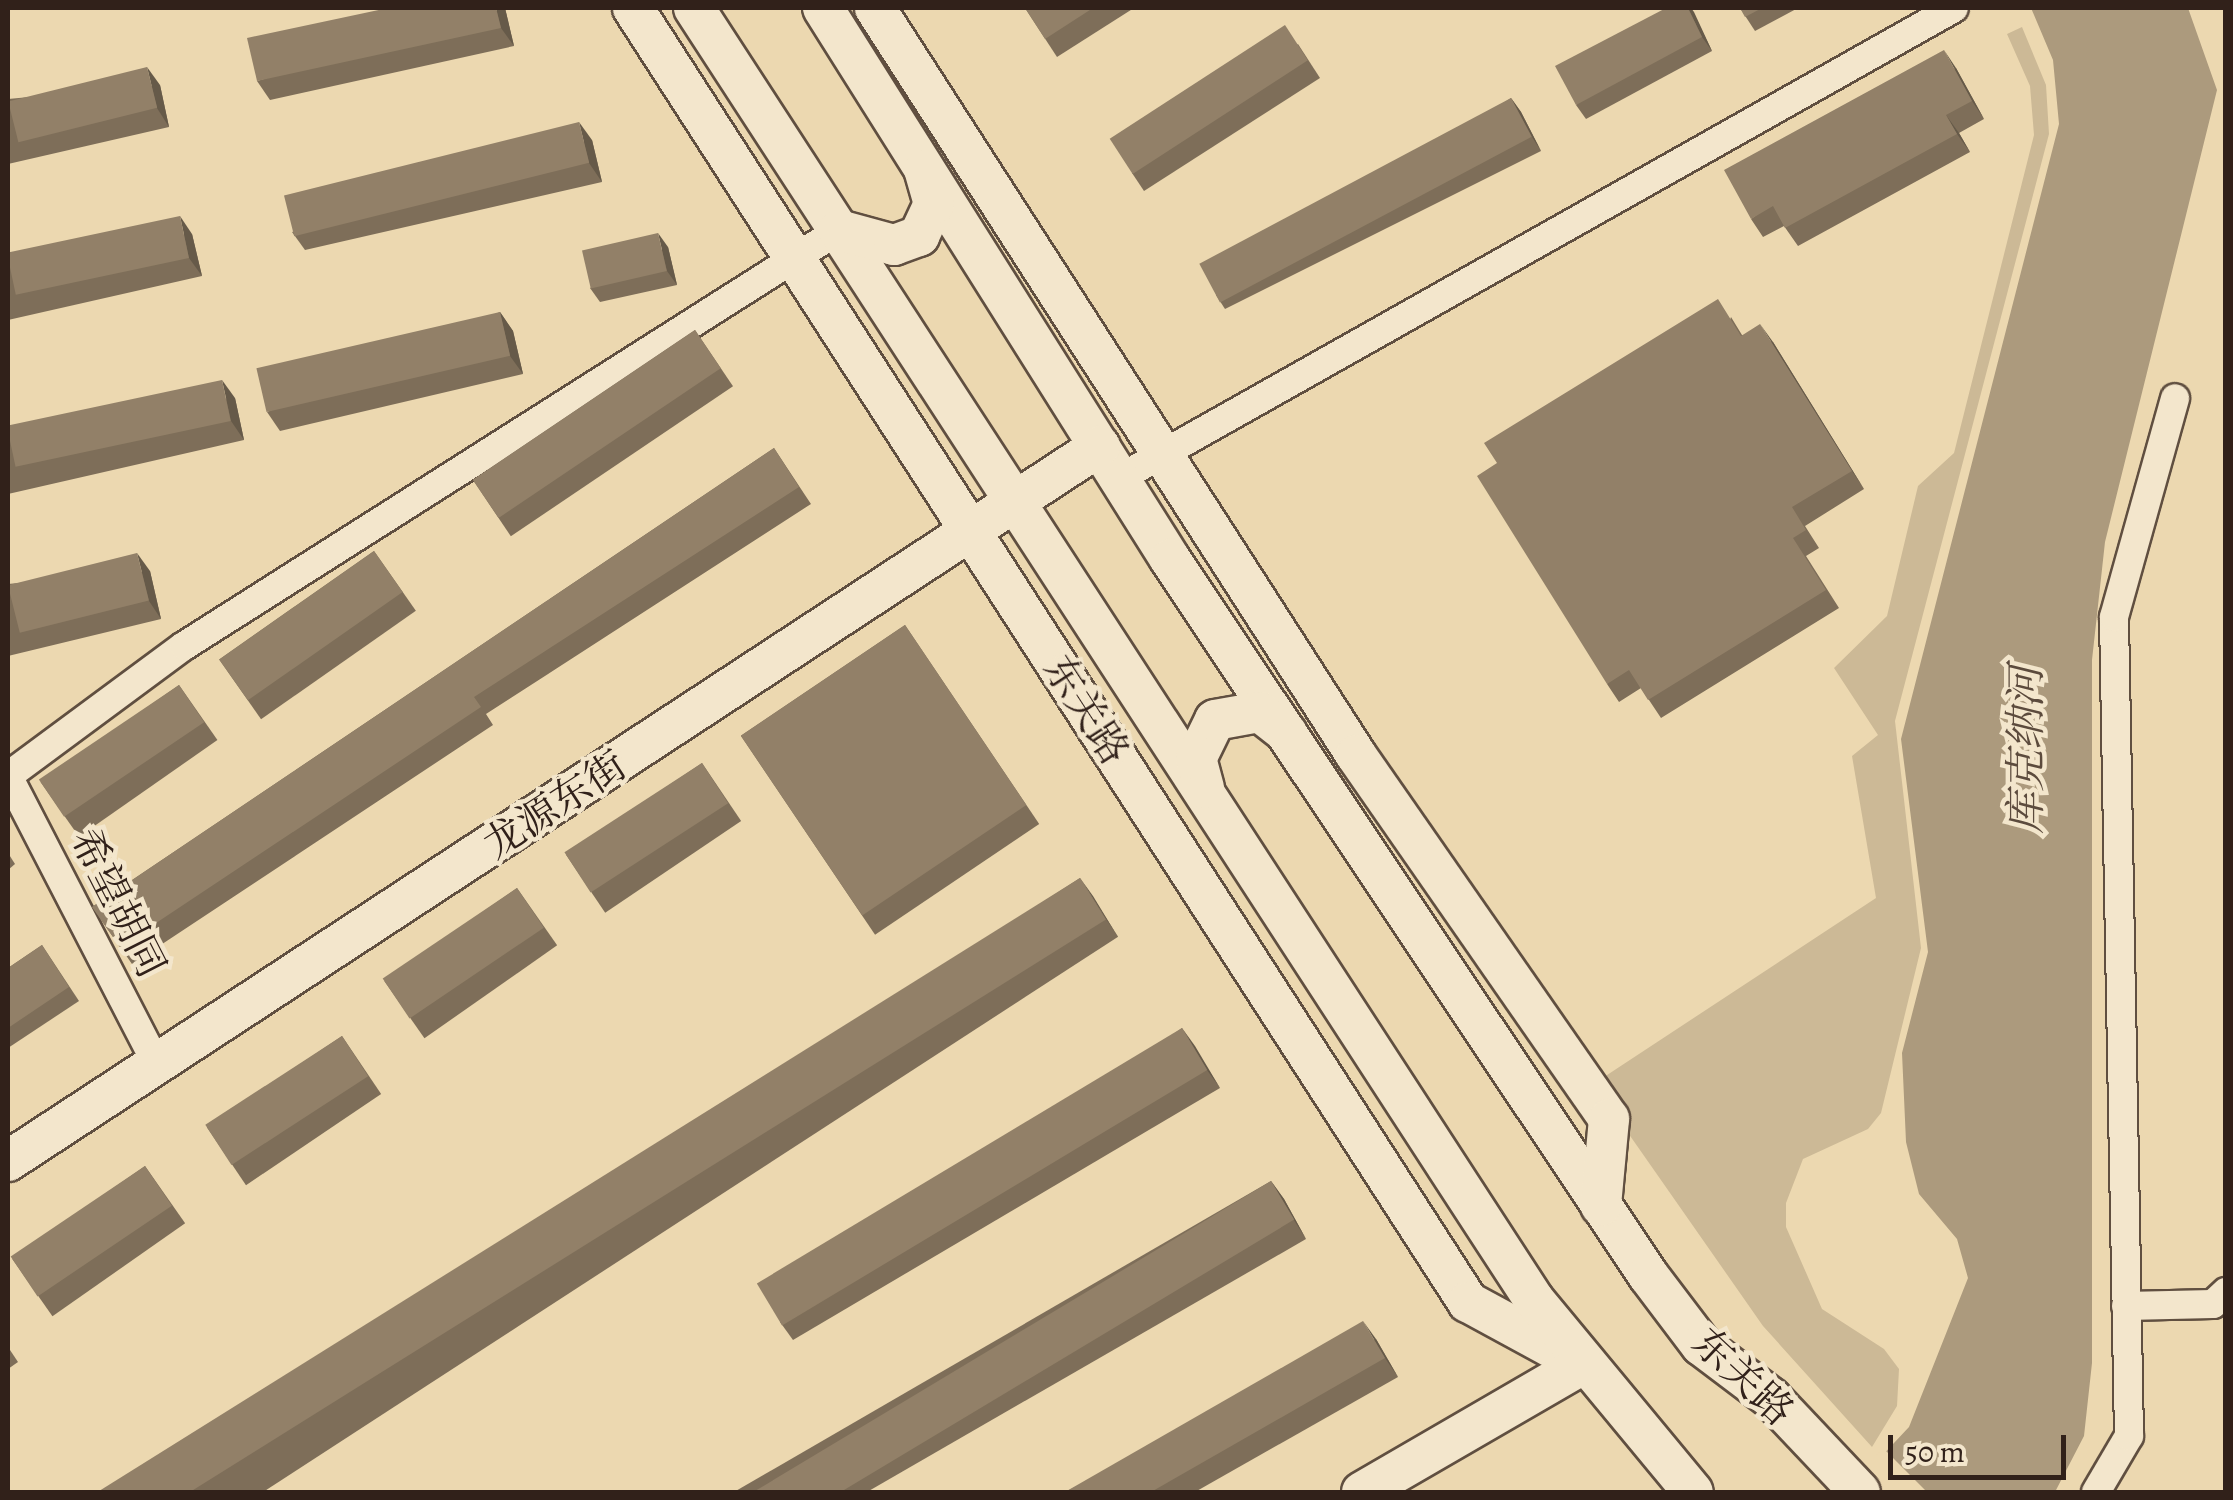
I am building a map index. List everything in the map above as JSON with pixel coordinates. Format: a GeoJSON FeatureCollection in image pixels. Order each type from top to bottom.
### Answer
{"type":"FeatureCollection","features":[{"type":"Feature","properties":{"kind":"main road","name":"东关路"},"geometry":{"type":"LineString","coordinates":[[633,8],[1468,1302],[1583,1364]]}},
{"type":"Feature","properties":{"kind":"main road","name":"东关路"},"geometry":{"type":"LineString","coordinates":[[694,8],[1583,1364],[1693,1492]]}},
{"type":"Feature","properties":{"kind":"main road"},"geometry":{"type":"LineString","coordinates":[[875,8],[1356,755],[1609,1119],[1600,1206]]}},
{"type":"Feature","properties":{"kind":"main road","name":"东关路"},"geometry":{"type":"LineString","coordinates":[[837,12],[912,143],[1102,449],[1308,754],[1600,1206],[1701,1345],[1771,1398],[1846,1478]]}},
{"type":"Feature","properties":{"kind":"main road"},"geometry":{"type":"LineString","coordinates":[[839,230],[894,245],[927,227],[933,191],[912,143]]}},
{"type":"Feature","properties":{"kind":"main road","name":"龙源东街"},"geometry":{"type":"LineString","coordinates":[[8,1161],[152,1054],[964,520],[1009,491],[1102,449]]}},
{"type":"Feature","properties":{"kind":"main road"},"geometry":{"type":"LineString","coordinates":[[1209,799],[1198,744],[1229,713],[1274,719],[1308,754]]}},
{"type":"Feature","properties":{"kind":"main road","name":"龙源东街"},"geometry":{"type":"LineString","coordinates":[[8,1130],[152,1054]]}},
{"type":"Feature","properties":{"kind":"main road"},"geometry":{"type":"LineString","coordinates":[[1362,1492],[1583,1364]]}},
{"type":"Feature","properties":{"kind":"street"},"geometry":{"type":"LineString","coordinates":[[1102,449],[1163,454],[1954,8]]}},
{"type":"Feature","properties":{"kind":"street"},"geometry":{"type":"LineString","coordinates":[[8,776],[184,646],[839,230]]}},
{"type":"Feature","properties":{"kind":"street"},"geometry":{"type":"LineString","coordinates":[[2096,1492],[2129,1436],[2114,617],[2175,398]]}},
{"type":"Feature","properties":{"kind":"street","name":"希望胡同"},"geometry":{"type":"LineString","coordinates":[[8,776],[152,1054]]}},
{"type":"Feature","properties":{"kind":"street"},"geometry":{"type":"LineString","coordinates":[[2126,1306],[2213,1304],[2226,1292]]}},
{"type":"Feature","properties":{"kind":"shaded area"},"geometry":{"type":"Polygon","coordinates":[[[2022,27],[2046,85],[2049,134],[1895,721],[1921,948],[1881,1113],[1868,1129],[1803,1159],[1786,1203],[1786,1227],[1822,1309],[1884,1349],[1899,1369],[1897,1406],[1872,1447],[1763,1326],[1612,1110],[1601,1079],[1876,898],[1852,756],[1878,735],[1834,668],[1887,616],[1918,486],[1954,453],[2034,135],[2030,86],[2007,34],[2022,27]]]}},
{"type":"Feature","properties":{"kind":"water","name":"库克纳河"},"geometry":{"type":"Polygon","coordinates":[[[2031,8],[2188,8],[2217,90],[2105,542],[2092,660],[2092,1363],[2084,1436],[2055,1492],[1848,1492],[1909,1427],[1968,1278],[1957,1239],[1919,1194],[1906,1142],[1902,1053],[1928,952],[1901,739],[2059,124],[2053,60],[2031,8]]]}},
{"type":"Feature","properties":{"kind":"pier"},"geometry":{"type":"Polygon","coordinates":[[[1883,1448],[1927,1492],[1843,1492],[1883,1448]]]}},
{"type":"Feature","properties":{"kind":"building"},"geometry":{"type":"Polygon","coordinates":[[[388,8],[496,8],[501,28],[257,81],[247,38],[388,8]]]}},
{"type":"Feature","properties":{"kind":"building"},"geometry":{"type":"Polygon","coordinates":[[[1025,8],[1093,8],[1045,39],[1025,8]]]}},
{"type":"Feature","properties":{"kind":"building"},"geometry":{"type":"Polygon","coordinates":[[[1666,8],[1688,8],[1702,37],[1576,105],[1555,66],[1666,8]]]}},
{"type":"Feature","properties":{"kind":"building"},"geometry":{"type":"Polygon","coordinates":[[[1740,8],[1762,8],[1745,17],[1740,8]]]}},
{"type":"Feature","properties":{"kind":"building"},"geometry":{"type":"Polygon","coordinates":[[[1285,25],[1308,60],[1133,174],[1110,139],[1285,25]]]}},
{"type":"Feature","properties":{"kind":"building"},"geometry":{"type":"Polygon","coordinates":[[[1944,50],[1972,101],[1946,115],[1957,134],[1785,228],[1773,206],[1751,219],[1724,170],[1944,50]]]}},
{"type":"Feature","properties":{"kind":"building"},"geometry":{"type":"Polygon","coordinates":[[[147,67],[157,108],[18,142],[8,102],[147,67]]]}},
{"type":"Feature","properties":{"kind":"building"},"geometry":{"type":"Polygon","coordinates":[[[1511,98],[1532,137],[1220,303],[1199,264],[1511,98]]]}},
{"type":"Feature","properties":{"kind":"building"},"geometry":{"type":"Polygon","coordinates":[[[579,122],[589,163],[294,236],[284,196],[579,122]]]}},
{"type":"Feature","properties":{"kind":"building"},"geometry":{"type":"Polygon","coordinates":[[[180,216],[189,258],[16,295],[8,253],[180,216]]]}},
{"type":"Feature","properties":{"kind":"building"},"geometry":{"type":"Polygon","coordinates":[[[658,233],[667,271],[591,289],[582,251],[658,233]]]}},
{"type":"Feature","properties":{"kind":"building"},"geometry":{"type":"Polygon","coordinates":[[[1718,299],[1741,336],[1760,324],[1852,471],[1792,507],[1806,530],[1793,538],[1826,590],[1648,700],[1629,670],[1607,684],[1477,476],[1497,463],[1484,443],[1718,299]]]}},
{"type":"Feature","properties":{"kind":"building"},"geometry":{"type":"Polygon","coordinates":[[[500,312],[510,356],[267,412],[256,368],[500,312]]]}},
{"type":"Feature","properties":{"kind":"building"},"geometry":{"type":"Polygon","coordinates":[[[695,330],[721,368],[499,518],[473,480],[695,330]]]}},
{"type":"Feature","properties":{"kind":"building"},"geometry":{"type":"Polygon","coordinates":[[[222,380],[231,421],[16,467],[8,425],[222,380]]]}},
{"type":"Feature","properties":{"kind":"building"},"geometry":{"type":"Polygon","coordinates":[[[774,448],[799,487],[474,697],[481,707],[120,947],[92,907],[774,448]]]}},
{"type":"Feature","properties":{"kind":"building"},"geometry":{"type":"Polygon","coordinates":[[[374,551],[403,592],[248,700],[219,659],[374,551]]]}},
{"type":"Feature","properties":{"kind":"building"},"geometry":{"type":"Polygon","coordinates":[[[137,553],[149,601],[20,633],[8,585],[137,553]]]}},
{"type":"Feature","properties":{"kind":"building"},"geometry":{"type":"Polygon","coordinates":[[[905,625],[1026,805],[862,916],[741,736],[905,625]]]}},
{"type":"Feature","properties":{"kind":"building"},"geometry":{"type":"Polygon","coordinates":[[[179,685],[204,722],[64,817],[39,780],[179,685]]]}},
{"type":"Feature","properties":{"kind":"building"},"geometry":{"type":"Polygon","coordinates":[[[702,763],[728,803],[591,893],[564,852],[702,763]]]}},
{"type":"Feature","properties":{"kind":"building"},"geometry":{"type":"Polygon","coordinates":[[[1080,878],[1106,920],[190,1492],[97,1492],[1080,878]]]}},
{"type":"Feature","properties":{"kind":"building"},"geometry":{"type":"Polygon","coordinates":[[[517,888],[544,928],[410,1018],[383,979],[517,888]]]}},
{"type":"Feature","properties":{"kind":"building"},"geometry":{"type":"Polygon","coordinates":[[[42,945],[69,987],[8,1028],[8,968],[42,945]]]}},
{"type":"Feature","properties":{"kind":"building"},"geometry":{"type":"Polygon","coordinates":[[[1182,1028],[1207,1070],[782,1325],[757,1283],[1182,1028]]]}},
{"type":"Feature","properties":{"kind":"building"},"geometry":{"type":"Polygon","coordinates":[[[342,1036],[368,1076],[231,1165],[205,1125],[342,1036]]]}},
{"type":"Feature","properties":{"kind":"building"},"geometry":{"type":"Polygon","coordinates":[[[145,1166],[172,1206],[38,1296],[11,1257],[145,1166]]]}},
{"type":"Feature","properties":{"kind":"building"},"geometry":{"type":"Polygon","coordinates":[[[1271,1181],[1294,1220],[841,1492],[753,1492],[1271,1181]]]}},
{"type":"Feature","properties":{"kind":"building"},"geometry":{"type":"Polygon","coordinates":[[[1363,1321],[1385,1358],[1151,1492],[1065,1492],[1363,1321]]]}}]}
